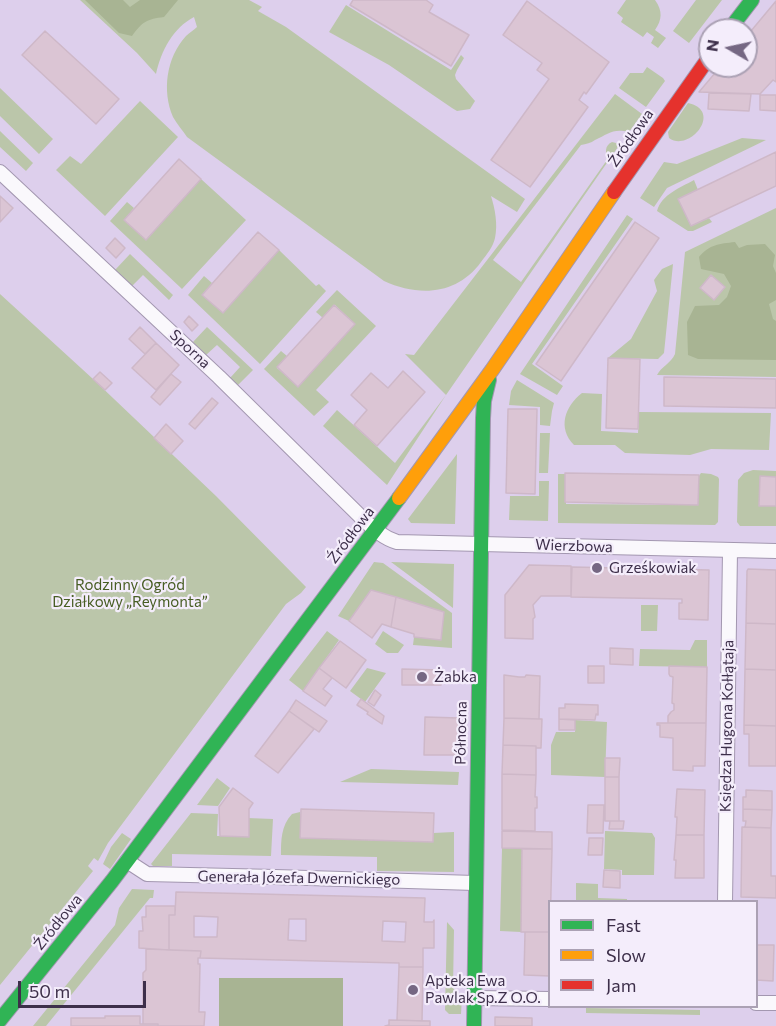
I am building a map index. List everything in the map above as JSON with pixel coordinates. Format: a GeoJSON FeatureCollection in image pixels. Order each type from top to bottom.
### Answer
{"type":"FeatureCollection","features":[{"type":"Feature","properties":{"kind":"street"},"geometry":{"type":"LineString","coordinates":[[738,18],[752,0]]}},
{"type":"Feature","properties":{"kind":"street","name":"Źródłowa"},"geometry":{"type":"LineString","coordinates":[[0,1020],[127,861],[375,530],[492,370],[698,73]]}},
{"type":"Feature","properties":{"kind":"street","name":"Sporna"},"geometry":{"type":"LineString","coordinates":[[0,172],[219,377],[375,530]]}},
{"type":"Feature","properties":{"kind":"street","name":"Północna"},"geometry":{"type":"LineString","coordinates":[[474,1026],[483,418],[487,385],[492,370]]}},
{"type":"Feature","properties":{"kind":"street","name":"Wierzbowa"},"geometry":{"type":"LineString","coordinates":[[375,530],[389,540],[397,542],[776,551]]}},
{"type":"Feature","properties":{"kind":"street","name":"Księdza Hugona Kołłątaja"},"geometry":{"type":"LineString","coordinates":[[725,900],[730,551]]}},
{"type":"Feature","properties":{"kind":"street","name":"Generała Józefa Dwernickiego"},"geometry":{"type":"LineString","coordinates":[[127,861],[147,874],[476,883]]}},
{"type":"Feature","properties":{"kind":"street"},"geometry":{"type":"LineString","coordinates":[[474,998],[548,999]]}},
{"type":"Feature","properties":{"kind":"street"},"geometry":{"type":"LineString","coordinates":[[758,1003],[776,1003]]}},
{"type":"Feature","properties":{"kind":"green space"},"geometry":{"type":"Polygon","coordinates":[[[80,0],[249,0],[262,7],[258,11],[286,27],[525,199],[517,212],[491,196],[496,222],[494,241],[481,262],[461,281],[449,287],[424,291],[384,281],[187,137],[178,125],[170,107],[168,75],[170,64],[179,45],[197,27],[194,17],[180,27],[169,41],[156,74],[80,0]]]}},
{"type":"Feature","properties":{"kind":"green space"},"geometry":{"type":"Polygon","coordinates":[[[85,0],[123,0],[130,7],[140,0],[178,0],[164,17],[145,22],[132,36],[119,33],[85,0]]]}},
{"type":"Feature","properties":{"kind":"green space"},"geometry":{"type":"Polygon","coordinates":[[[626,0],[655,0],[661,15],[655,30],[666,38],[658,48],[651,43],[654,37],[647,32],[643,37],[621,22],[623,18],[617,13],[626,0]]]}},
{"type":"Feature","properties":{"kind":"green space"},"geometry":{"type":"Polygon","coordinates":[[[696,0],[722,0],[708,18],[698,18],[698,31],[689,43],[673,31],[696,0]]]}},
{"type":"Feature","properties":{"kind":"green space"},"geometry":{"type":"Polygon","coordinates":[[[346,5],[451,70],[461,55],[464,58],[455,75],[475,101],[470,109],[457,111],[389,65],[329,32],[346,5]]]}},
{"type":"Feature","properties":{"kind":"green space"},"geometry":{"type":"Polygon","coordinates":[[[647,67],[665,81],[646,107],[619,88],[630,73],[643,73],[647,67]]]}},
{"type":"Feature","properties":{"kind":"green space"},"geometry":{"type":"Polygon","coordinates":[[[0,88],[53,139],[39,154],[0,116],[0,88]]]}},
{"type":"Feature","properties":{"kind":"green space"},"geometry":{"type":"Polygon","coordinates":[[[615,94],[642,114],[629,132],[615,131],[581,145],[493,260],[521,282],[607,160],[608,145],[612,142],[620,144],[446,395],[405,354],[414,355],[615,94]]]}},
{"type":"Feature","properties":{"kind":"green space"},"geometry":{"type":"Polygon","coordinates":[[[140,101],[178,137],[105,216],[56,170],[70,156],[81,164],[140,101]]]}},
{"type":"Feature","properties":{"kind":"green space"},"geometry":{"type":"Polygon","coordinates":[[[688,103],[698,107],[703,114],[700,129],[685,140],[677,141],[669,138],[668,132],[688,103]]]}},
{"type":"Feature","properties":{"kind":"green space"},"geometry":{"type":"Polygon","coordinates":[[[0,131],[33,163],[26,171],[0,147],[0,131]]]}},
{"type":"Feature","properties":{"kind":"green space"},"geometry":{"type":"Polygon","coordinates":[[[742,138],[766,140],[667,188],[654,207],[640,198],[664,162],[677,164],[742,138]]]}},
{"type":"Feature","properties":{"kind":"green space"},"geometry":{"type":"Polygon","coordinates":[[[201,179],[246,220],[182,289],[110,221],[127,202],[134,208],[124,220],[146,239],[201,179]]]}},
{"type":"Feature","properties":{"kind":"green space"},"geometry":{"type":"Polygon","coordinates":[[[694,180],[698,190],[678,199],[691,226],[709,218],[712,222],[688,231],[657,211],[667,196],[694,180]]]}},
{"type":"Feature","properties":{"kind":"green space"},"geometry":{"type":"Polygon","coordinates":[[[776,208],[776,377],[657,375],[675,354],[685,252],[776,208]]]}},
{"type":"Feature","properties":{"kind":"green space"},"geometry":{"type":"Polygon","coordinates":[[[627,215],[633,219],[532,364],[563,386],[557,395],[520,374],[627,215]]]}},
{"type":"Feature","properties":{"kind":"green space"},"geometry":{"type":"Polygon","coordinates":[[[735,242],[739,248],[765,244],[775,255],[773,266],[776,273],[776,300],[769,304],[773,319],[776,321],[776,360],[698,359],[688,355],[687,322],[695,306],[719,305],[727,297],[731,286],[724,274],[701,269],[699,257],[711,247],[735,242]]]}},
{"type":"Feature","properties":{"kind":"green space"},"geometry":{"type":"Polygon","coordinates":[[[279,250],[316,286],[319,284],[326,291],[260,364],[188,295],[204,276],[212,283],[202,295],[223,313],[279,250]]]}},
{"type":"Feature","properties":{"kind":"green space"},"geometry":{"type":"Polygon","coordinates":[[[130,254],[173,295],[169,300],[143,275],[132,286],[115,270],[130,254]]]}},
{"type":"Feature","properties":{"kind":"green space"},"geometry":{"type":"Polygon","coordinates":[[[673,264],[664,353],[658,359],[608,358],[631,339],[657,291],[654,280],[662,269],[673,264]]]}},
{"type":"Feature","properties":{"kind":"green space"},"geometry":{"type":"Polygon","coordinates":[[[337,290],[376,326],[316,390],[329,402],[314,416],[264,369],[281,351],[287,356],[277,368],[298,386],[355,324],[335,305],[323,318],[316,312],[337,290]]]}},
{"type":"Feature","properties":{"kind":"green space","name":"Rodzinny Ogród Działkowy „Reymonta”"},"geometry":{"type":"Polygon","coordinates":[[[0,294],[216,496],[306,587],[286,604],[108,843],[98,861],[94,858],[88,866],[93,871],[0,985],[0,294]]]}},
{"type":"Feature","properties":{"kind":"green space"},"geometry":{"type":"Polygon","coordinates":[[[207,327],[253,370],[238,385],[230,378],[240,367],[217,345],[206,355],[193,342],[207,327]]]}},
{"type":"Feature","properties":{"kind":"green space"},"geometry":{"type":"Polygon","coordinates":[[[517,380],[554,403],[550,426],[540,425],[540,407],[509,405],[511,391],[517,380]]]}},
{"type":"Feature","properties":{"kind":"green space"},"geometry":{"type":"Polygon","coordinates":[[[582,393],[602,394],[601,431],[638,433],[639,412],[771,413],[769,450],[711,449],[690,455],[625,453],[615,445],[574,445],[566,432],[565,418],[571,404],[582,393]]]}},
{"type":"Feature","properties":{"kind":"green space"},"geometry":{"type":"Polygon","coordinates":[[[446,395],[387,485],[323,426],[337,410],[395,463],[446,395]]]}},
{"type":"Feature","properties":{"kind":"green space"},"geometry":{"type":"Polygon","coordinates":[[[540,433],[550,433],[548,473],[539,473],[540,433]]]}},
{"type":"Feature","properties":{"kind":"green space"},"geometry":{"type":"Polygon","coordinates":[[[457,454],[455,524],[411,523],[408,519],[457,454]]]}},
{"type":"Feature","properties":{"kind":"green space"},"geometry":{"type":"Polygon","coordinates":[[[753,470],[776,471],[776,477],[760,477],[759,505],[776,506],[776,526],[740,526],[737,522],[738,480],[744,473],[753,470]]]}},
{"type":"Feature","properties":{"kind":"green space"},"geometry":{"type":"Polygon","coordinates":[[[701,473],[711,474],[719,479],[718,522],[715,525],[558,523],[558,474],[566,474],[566,504],[697,505],[701,473]]]}},
{"type":"Feature","properties":{"kind":"green space"},"geometry":{"type":"Polygon","coordinates":[[[539,481],[549,481],[548,521],[509,520],[510,496],[539,496],[539,481]]]}},
{"type":"Feature","properties":{"kind":"green space"},"geometry":{"type":"Polygon","coordinates":[[[374,562],[383,563],[452,613],[452,648],[413,645],[414,637],[441,640],[444,612],[371,590],[349,621],[338,616],[374,562]]]}},
{"type":"Feature","properties":{"kind":"green space"},"geometry":{"type":"Polygon","coordinates":[[[391,562],[454,564],[453,608],[391,562]]]}},
{"type":"Feature","properties":{"kind":"green space"},"geometry":{"type":"Polygon","coordinates":[[[641,605],[658,605],[657,631],[641,631],[641,605]]]}},
{"type":"Feature","properties":{"kind":"green space"},"geometry":{"type":"Polygon","coordinates":[[[327,631],[339,640],[303,691],[289,680],[327,631]]]}},
{"type":"Feature","properties":{"kind":"green space"},"geometry":{"type":"Polygon","coordinates":[[[383,631],[404,645],[398,653],[387,653],[375,644],[383,631]]]}},
{"type":"Feature","properties":{"kind":"green space"},"geometry":{"type":"Polygon","coordinates":[[[695,640],[707,640],[707,667],[639,666],[640,649],[690,650],[695,640]]]}},
{"type":"Feature","properties":{"kind":"green space"},"geometry":{"type":"Polygon","coordinates":[[[367,668],[386,673],[365,702],[350,691],[367,668]]]}},
{"type":"Feature","properties":{"kind":"green space"},"geometry":{"type":"Polygon","coordinates":[[[575,720],[607,722],[605,777],[551,775],[551,745],[556,732],[575,732],[575,720]]]}},
{"type":"Feature","properties":{"kind":"green space"},"geometry":{"type":"Polygon","coordinates":[[[371,769],[459,772],[458,785],[340,782],[371,769]]]}},
{"type":"Feature","properties":{"kind":"green space"},"geometry":{"type":"Polygon","coordinates":[[[217,778],[230,788],[218,806],[197,805],[217,778]]]}},
{"type":"Feature","properties":{"kind":"green space"},"geometry":{"type":"Polygon","coordinates":[[[300,812],[300,838],[433,842],[433,833],[454,832],[454,872],[377,871],[377,857],[281,855],[286,823],[292,814],[300,812]]]}},
{"type":"Feature","properties":{"kind":"green space"},"geometry":{"type":"Polygon","coordinates":[[[191,813],[218,814],[217,836],[246,836],[247,818],[273,819],[271,856],[172,854],[172,866],[153,866],[151,864],[191,813]]]}},
{"type":"Feature","properties":{"kind":"green space"},"geometry":{"type":"Polygon","coordinates":[[[605,831],[652,833],[655,838],[654,875],[622,875],[622,870],[604,869],[605,831]]]}},
{"type":"Feature","properties":{"kind":"green space"},"geometry":{"type":"Polygon","coordinates":[[[122,833],[131,839],[110,869],[103,864],[111,847],[122,833]]]}},
{"type":"Feature","properties":{"kind":"green space"},"geometry":{"type":"Polygon","coordinates":[[[502,848],[522,849],[521,932],[500,931],[502,848]]]}},
{"type":"Feature","properties":{"kind":"green space"},"geometry":{"type":"Polygon","coordinates":[[[576,883],[598,884],[598,898],[627,899],[627,900],[576,900],[576,883]]]}},
{"type":"Feature","properties":{"kind":"green space"},"geometry":{"type":"Polygon","coordinates":[[[132,889],[154,890],[153,898],[150,898],[46,1026],[33,1026],[115,925],[119,908],[132,889]]]}},
{"type":"Feature","properties":{"kind":"green space"},"geometry":{"type":"Polygon","coordinates":[[[447,922],[454,930],[453,988],[462,997],[461,1014],[449,1014],[445,1010],[447,922]]]}},
{"type":"Feature","properties":{"kind":"green space"},"geometry":{"type":"Polygon","coordinates":[[[219,978],[343,978],[343,1026],[219,1026],[219,978]]]}},
{"type":"Feature","properties":{"kind":"green space"},"geometry":{"type":"Polygon","coordinates":[[[586,1008],[700,1010],[700,1015],[586,1013],[586,1008]]]}},
{"type":"Feature","properties":{"kind":"building"},"geometry":{"type":"Polygon","coordinates":[[[353,0],[426,0],[433,5],[429,12],[469,35],[451,66],[350,5],[353,0]]]}},
{"type":"Feature","properties":{"kind":"building"},"geometry":{"type":"Polygon","coordinates":[[[527,1],[609,62],[579,100],[588,107],[530,187],[491,160],[549,79],[537,70],[542,63],[503,35],[527,1]]]}},
{"type":"Feature","properties":{"kind":"building"},"geometry":{"type":"Polygon","coordinates":[[[776,1],[776,82],[773,80],[760,94],[699,92],[711,78],[758,78],[758,23],[776,1]]]}},
{"type":"Feature","properties":{"kind":"building"},"geometry":{"type":"Polygon","coordinates":[[[45,31],[119,99],[96,124],[22,55],[45,31]]]}},
{"type":"Feature","properties":{"kind":"building"},"geometry":{"type":"Polygon","coordinates":[[[709,93],[751,94],[749,111],[708,109],[709,93]]]}},
{"type":"Feature","properties":{"kind":"building"},"geometry":{"type":"Polygon","coordinates":[[[760,95],[776,95],[776,111],[760,110],[760,95]]]}},
{"type":"Feature","properties":{"kind":"building"},"geometry":{"type":"Polygon","coordinates":[[[776,152],[776,186],[691,226],[678,199],[776,152]]]}},
{"type":"Feature","properties":{"kind":"building"},"geometry":{"type":"Polygon","coordinates":[[[179,159],[201,179],[146,240],[124,220],[179,159]]]}},
{"type":"Feature","properties":{"kind":"building"},"geometry":{"type":"Polygon","coordinates":[[[0,196],[13,208],[0,222],[0,196]]]}},
{"type":"Feature","properties":{"kind":"building"},"geometry":{"type":"Polygon","coordinates":[[[635,222],[659,238],[561,381],[536,364],[635,222]]]}},
{"type":"Feature","properties":{"kind":"building"},"geometry":{"type":"Polygon","coordinates":[[[258,232],[279,250],[223,313],[202,295],[258,232]]]}},
{"type":"Feature","properties":{"kind":"building"},"geometry":{"type":"Polygon","coordinates":[[[115,238],[125,248],[116,258],[106,248],[115,238]]]}},
{"type":"Feature","properties":{"kind":"building"},"geometry":{"type":"Polygon","coordinates":[[[711,275],[725,287],[714,300],[700,288],[711,275]]]}},
{"type":"Feature","properties":{"kind":"building"},"geometry":{"type":"Polygon","coordinates":[[[334,305],[355,324],[298,387],[277,367],[334,305]]]}},
{"type":"Feature","properties":{"kind":"building"},"geometry":{"type":"Polygon","coordinates":[[[189,316],[198,325],[192,331],[184,322],[189,316]]]}},
{"type":"Feature","properties":{"kind":"building"},"geometry":{"type":"Polygon","coordinates":[[[140,327],[156,343],[145,354],[129,339],[140,327]]]}},
{"type":"Feature","properties":{"kind":"building"},"geometry":{"type":"Polygon","coordinates":[[[156,343],[179,365],[156,390],[132,368],[156,343]]]}},
{"type":"Feature","properties":{"kind":"building"},"geometry":{"type":"Polygon","coordinates":[[[608,358],[640,359],[638,429],[606,428],[608,358]]]}},
{"type":"Feature","properties":{"kind":"building"},"geometry":{"type":"Polygon","coordinates":[[[403,371],[425,392],[377,446],[354,425],[367,410],[351,395],[371,373],[388,388],[403,371]]]}},
{"type":"Feature","properties":{"kind":"building"},"geometry":{"type":"Polygon","coordinates":[[[100,372],[112,383],[105,390],[93,379],[100,372]]]}},
{"type":"Feature","properties":{"kind":"building"},"geometry":{"type":"Polygon","coordinates":[[[171,374],[181,382],[160,405],[151,397],[171,374]]]}},
{"type":"Feature","properties":{"kind":"building"},"geometry":{"type":"Polygon","coordinates":[[[664,377],[776,379],[776,408],[664,406],[664,377]]]}},
{"type":"Feature","properties":{"kind":"building"},"geometry":{"type":"Polygon","coordinates":[[[212,398],[218,403],[195,429],[189,424],[212,398]]]}},
{"type":"Feature","properties":{"kind":"building"},"geometry":{"type":"Polygon","coordinates":[[[508,409],[537,409],[535,494],[506,493],[508,409]]]}},
{"type":"Feature","properties":{"kind":"building"},"geometry":{"type":"Polygon","coordinates":[[[166,424],[183,441],[171,454],[154,438],[166,424]]]}},
{"type":"Feature","properties":{"kind":"building"},"geometry":{"type":"Polygon","coordinates":[[[565,473],[699,475],[698,505],[565,502],[565,473]]]}},
{"type":"Feature","properties":{"kind":"building"},"geometry":{"type":"Polygon","coordinates":[[[760,476],[776,477],[776,506],[759,506],[760,476]]]}},
{"type":"Feature","properties":{"kind":"building"},"geometry":{"type":"Polygon","coordinates":[[[529,565],[571,566],[571,596],[541,596],[533,605],[535,617],[533,619],[533,639],[505,638],[505,595],[529,565]]]}},
{"type":"Feature","properties":{"kind":"building"},"geometry":{"type":"Polygon","coordinates":[[[572,567],[709,570],[708,620],[679,619],[679,603],[682,603],[682,599],[571,597],[572,567]]]}},
{"type":"Feature","properties":{"kind":"building"},"geometry":{"type":"Polygon","coordinates":[[[748,569],[776,570],[776,624],[746,623],[748,569]]]}},
{"type":"Feature","properties":{"kind":"building"},"geometry":{"type":"Polygon","coordinates":[[[371,590],[396,597],[391,627],[382,624],[372,638],[349,621],[371,590]]]}},
{"type":"Feature","properties":{"kind":"building"},"geometry":{"type":"Polygon","coordinates":[[[396,597],[444,612],[441,640],[414,637],[414,634],[391,627],[396,597]]]}},
{"type":"Feature","properties":{"kind":"building"},"geometry":{"type":"Polygon","coordinates":[[[746,623],[776,624],[776,670],[745,669],[746,623]]]}},
{"type":"Feature","properties":{"kind":"building"},"geometry":{"type":"Polygon","coordinates":[[[340,641],[366,660],[346,688],[319,668],[340,641]]]}},
{"type":"Feature","properties":{"kind":"building"},"geometry":{"type":"Polygon","coordinates":[[[610,648],[633,649],[633,665],[610,664],[610,648]]]}},
{"type":"Feature","properties":{"kind":"building"},"geometry":{"type":"Polygon","coordinates":[[[588,666],[604,666],[604,683],[588,683],[588,666]]]}},
{"type":"Feature","properties":{"kind":"building"},"geometry":{"type":"Polygon","coordinates":[[[669,666],[707,667],[706,723],[668,723],[668,716],[674,710],[673,677],[669,674],[669,666]]]}},
{"type":"Feature","properties":{"kind":"building"},"geometry":{"type":"Polygon","coordinates":[[[319,668],[332,678],[323,689],[332,696],[325,706],[303,691],[319,668]]]}},
{"type":"Feature","properties":{"kind":"building","name":"Żabka"},"geometry":{"type":"Polygon","coordinates":[[[402,669],[441,670],[441,685],[402,685],[402,669]]]}},
{"type":"Feature","properties":{"kind":"building"},"geometry":{"type":"Polygon","coordinates":[[[745,669],[776,670],[776,726],[744,725],[745,669]]]}},
{"type":"Feature","properties":{"kind":"building"},"geometry":{"type":"Polygon","coordinates":[[[504,675],[540,676],[539,719],[504,718],[504,675]]]}},
{"type":"Feature","properties":{"kind":"building"},"geometry":{"type":"Polygon","coordinates":[[[375,690],[381,695],[374,706],[368,702],[375,690]]]}},
{"type":"Feature","properties":{"kind":"building"},"geometry":{"type":"Polygon","coordinates":[[[361,699],[384,716],[382,724],[357,705],[361,699]]]}},
{"type":"Feature","properties":{"kind":"building"},"geometry":{"type":"Polygon","coordinates":[[[296,700],[327,721],[319,732],[289,711],[296,700]]]}},
{"type":"Feature","properties":{"kind":"building"},"geometry":{"type":"Polygon","coordinates":[[[565,704],[598,705],[598,715],[596,714],[595,720],[559,719],[559,708],[565,708],[565,704]]]}},
{"type":"Feature","properties":{"kind":"building"},"geometry":{"type":"Polygon","coordinates":[[[289,711],[314,729],[278,773],[255,756],[289,711]]]}},
{"type":"Feature","properties":{"kind":"building"},"geometry":{"type":"Polygon","coordinates":[[[425,717],[460,718],[459,755],[424,755],[425,717]]]}},
{"type":"Feature","properties":{"kind":"building"},"geometry":{"type":"Polygon","coordinates":[[[504,718],[542,719],[541,748],[503,745],[504,718]]]}},
{"type":"Feature","properties":{"kind":"building"},"geometry":{"type":"Polygon","coordinates":[[[559,719],[575,720],[575,730],[559,730],[559,719]]]}},
{"type":"Feature","properties":{"kind":"building"},"geometry":{"type":"Polygon","coordinates":[[[657,723],[706,723],[705,766],[693,766],[693,771],[673,770],[673,738],[660,737],[660,725],[657,723]]]}},
{"type":"Feature","properties":{"kind":"building"},"geometry":{"type":"Polygon","coordinates":[[[744,725],[776,726],[776,766],[749,766],[749,734],[744,734],[744,725]]]}},
{"type":"Feature","properties":{"kind":"building"},"geometry":{"type":"Polygon","coordinates":[[[503,745],[536,746],[536,775],[502,774],[503,745]]]}},
{"type":"Feature","properties":{"kind":"building"},"geometry":{"type":"Polygon","coordinates":[[[605,758],[620,758],[619,777],[605,777],[605,758]]]}},
{"type":"Feature","properties":{"kind":"building"},"geometry":{"type":"Polygon","coordinates":[[[502,774],[536,775],[535,831],[502,830],[502,774]]]}},
{"type":"Feature","properties":{"kind":"building"},"geometry":{"type":"Polygon","coordinates":[[[605,777],[619,777],[619,821],[605,821],[605,777]]]}},
{"type":"Feature","properties":{"kind":"building"},"geometry":{"type":"Polygon","coordinates":[[[233,788],[253,803],[249,809],[249,837],[220,836],[219,807],[233,788]]]}},
{"type":"Feature","properties":{"kind":"building"},"geometry":{"type":"Polygon","coordinates":[[[677,789],[705,790],[704,835],[676,835],[677,789]]]}},
{"type":"Feature","properties":{"kind":"building"},"geometry":{"type":"Polygon","coordinates":[[[746,790],[772,791],[772,810],[743,809],[743,797],[746,797],[746,790]]]}},
{"type":"Feature","properties":{"kind":"building"},"geometry":{"type":"Polygon","coordinates":[[[588,805],[604,805],[603,833],[587,833],[588,805]]]}},
{"type":"Feature","properties":{"kind":"building"},"geometry":{"type":"Polygon","coordinates":[[[301,809],[434,813],[433,842],[300,838],[301,809]]]}},
{"type":"Feature","properties":{"kind":"building"},"geometry":{"type":"Polygon","coordinates":[[[743,809],[772,810],[771,828],[745,827],[743,809]]]}},
{"type":"Feature","properties":{"kind":"building"},"geometry":{"type":"Polygon","coordinates":[[[610,821],[624,821],[623,829],[609,829],[610,821]]]}},
{"type":"Feature","properties":{"kind":"building"},"geometry":{"type":"Polygon","coordinates":[[[742,827],[771,828],[771,876],[776,876],[776,898],[741,897],[742,827]]]}},
{"type":"Feature","properties":{"kind":"building"},"geometry":{"type":"Polygon","coordinates":[[[502,831],[552,832],[552,849],[502,848],[502,831]]]}},
{"type":"Feature","properties":{"kind":"building"},"geometry":{"type":"Polygon","coordinates":[[[676,835],[704,835],[704,878],[675,878],[676,835]]]}},
{"type":"Feature","properties":{"kind":"building"},"geometry":{"type":"Polygon","coordinates":[[[589,838],[603,838],[602,855],[588,855],[589,838]]]}},
{"type":"Feature","properties":{"kind":"building"},"geometry":{"type":"Polygon","coordinates":[[[522,849],[552,849],[548,932],[521,932],[522,849]]]}},
{"type":"Feature","properties":{"kind":"building"},"geometry":{"type":"Polygon","coordinates":[[[604,870],[620,871],[620,888],[603,887],[604,870]]]}},
{"type":"Feature","properties":{"kind":"building"},"geometry":{"type":"Polygon","coordinates":[[[176,892],[425,898],[424,922],[434,920],[434,948],[423,948],[423,967],[399,967],[399,963],[200,958],[201,951],[169,950],[169,915],[175,915],[176,892]],[[194,916],[194,937],[217,937],[218,917],[194,916]],[[289,919],[288,940],[306,941],[306,919],[289,919]],[[383,921],[382,941],[405,942],[406,922],[383,921]]]}},
{"type":"Feature","properties":{"kind":"building"},"geometry":{"type":"Polygon","coordinates":[[[146,906],[175,906],[175,915],[169,915],[169,950],[139,948],[139,931],[143,931],[142,917],[146,917],[146,906]]]}},
{"type":"Feature","properties":{"kind":"building"},"geometry":{"type":"Polygon","coordinates":[[[525,932],[548,932],[548,976],[524,975],[525,932]]]}},
{"type":"Feature","properties":{"kind":"building"},"geometry":{"type":"Polygon","coordinates":[[[758,945],[774,945],[773,981],[758,980],[758,945]]]}},
{"type":"Feature","properties":{"kind":"building"},"geometry":{"type":"Polygon","coordinates":[[[146,949],[201,951],[200,958],[198,958],[198,964],[200,964],[199,1012],[205,1012],[204,1026],[143,1024],[143,973],[146,970],[146,949]]]}},
{"type":"Feature","properties":{"kind":"building"},"geometry":{"type":"Polygon","coordinates":[[[399,967],[423,967],[422,1021],[397,1020],[399,967]]]}},
{"type":"Feature","properties":{"kind":"building"},"geometry":{"type":"Polygon","coordinates":[[[105,1016],[140,1016],[140,1024],[158,1024],[158,1026],[71,1026],[71,1018],[105,1018],[105,1016]]]}},
{"type":"Feature","properties":{"kind":"building"},"geometry":{"type":"Polygon","coordinates":[[[495,1017],[532,1018],[532,1026],[495,1026],[495,1017]]]}},
{"type":"Feature","properties":{"kind":"building"},"geometry":{"type":"Polygon","coordinates":[[[389,1020],[430,1021],[430,1026],[385,1026],[389,1025],[389,1020]]]}},
{"type":"Feature","properties":{"kind":"traffic: fast"},"geometry":{"type":"LineString","coordinates":[[738,18],[752,0]]}},
{"type":"Feature","properties":{"kind":"traffic: fast"},"geometry":{"type":"LineString","coordinates":[[474,1026],[483,418],[489,380]]}},
{"type":"Feature","properties":{"kind":"traffic: fast"},"geometry":{"type":"LineString","coordinates":[[0,1020],[112,881],[399,498]]}},
{"type":"Feature","properties":{"kind":"traffic: slow"},"geometry":{"type":"LineString","coordinates":[[399,498],[492,370],[614,192]]}},
{"type":"Feature","properties":{"kind":"traffic: jam"},"geometry":{"type":"LineString","coordinates":[[614,192],[698,73]]}},
{"type":"Feature","properties":{"kind":"place","name":"Grześkowiak"},"geometry":{"type":"Point","coordinates":[597,568]}},
{"type":"Feature","properties":{"kind":"place","name":"Żabka"},"geometry":{"type":"Point","coordinates":[422,677]}},
{"type":"Feature","properties":{"kind":"place","name":"Apteka Ewa Pawlak Sp.Z O.O."},"geometry":{"type":"Point","coordinates":[413,990]}}]}
